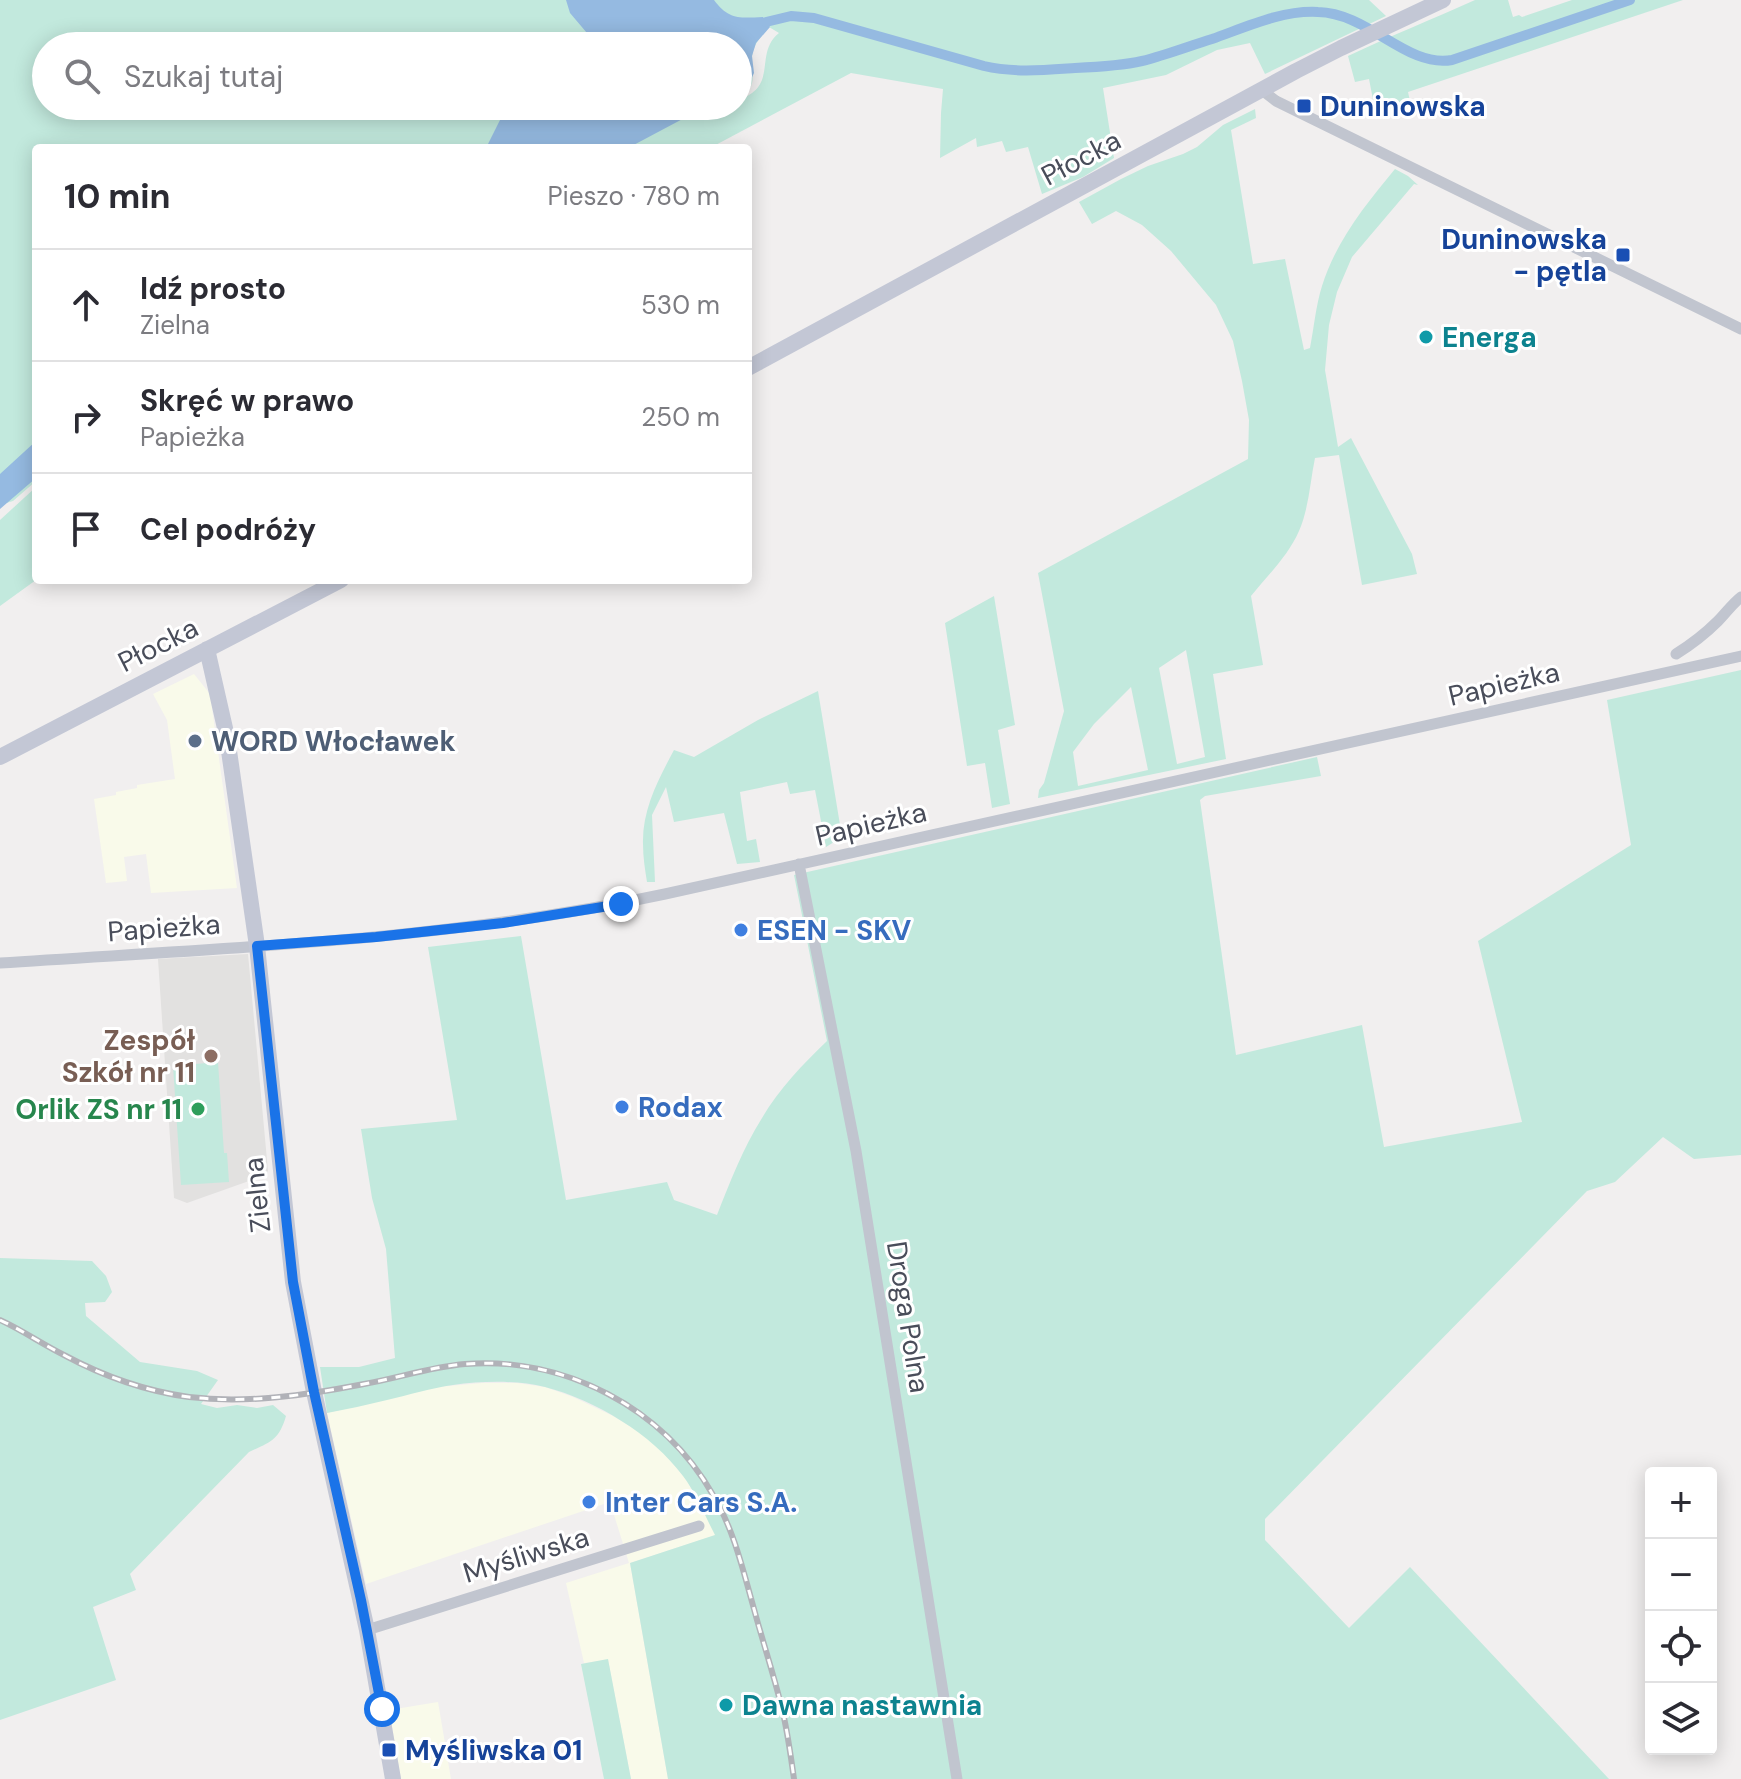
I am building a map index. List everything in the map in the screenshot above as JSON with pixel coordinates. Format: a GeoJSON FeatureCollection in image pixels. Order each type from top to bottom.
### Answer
{"type":"FeatureCollection","features":[{"type":"Feature","properties":{"kind":"street","name":"Płocka"},"geometry":{"type":"LineString","coordinates":[[752,366],[1264,89],[1357,40],[1443,0]]}},
{"type":"Feature","properties":{"kind":"street"},"geometry":{"type":"LineString","coordinates":[[1264,89],[1276,101],[1741,329]]}},
{"type":"Feature","properties":{"kind":"street","name":"Płocka"},"geometry":{"type":"LineString","coordinates":[[0,757],[333,584]]}},
{"type":"Feature","properties":{"kind":"street"},"geometry":{"type":"LineString","coordinates":[[1676,654],[1707,632],[1741,597]]}},
{"type":"Feature","properties":{"kind":"street","name":"Zielna"},"geometry":{"type":"LineString","coordinates":[[207,649],[227,737],[257,946],[293,1282],[367,1630],[393,1779]]}},
{"type":"Feature","properties":{"kind":"street","name":"Papieżka"},"geometry":{"type":"LineString","coordinates":[[0,963],[392,935],[503,923],[634,901],[1741,656]]}},
{"type":"Feature","properties":{"kind":"street","name":"Droga Polna"},"geometry":{"type":"LineString","coordinates":[[799,864],[856,1151],[957,1779]]}},
{"type":"Feature","properties":{"kind":"street","name":"Myśliwska"},"geometry":{"type":"LineString","coordinates":[[367,1630],[699,1526]]}},
{"type":"Feature","properties":{"kind":"shaded area"},"geometry":{"type":"Polygon","coordinates":[[[194,674],[210,694],[237,888],[151,893],[146,854],[124,857],[127,881],[106,883],[94,799],[116,795],[116,792],[137,788],[137,785],[175,779],[167,720],[153,694],[194,674]]]}},
{"type":"Feature","properties":{"kind":"shaded area","name":"Zespół Szkół nr 11"},"geometry":{"type":"Polygon","coordinates":[[[248,954],[268,1171],[263,1176],[187,1203],[174,1198],[158,959],[248,954]]]}},
{"type":"Feature","properties":{"kind":"shaded area"},"geometry":{"type":"Polygon","coordinates":[[[482,1383],[545,1387],[613,1416],[641,1433],[662,1451],[686,1479],[716,1535],[630,1563],[668,1779],[631,1779],[608,1660],[584,1663],[566,1583],[629,1563],[610,1502],[366,1584],[327,1413],[437,1387],[482,1383]]]}},
{"type":"Feature","properties":{"kind":"shaded area"},"geometry":{"type":"Polygon","coordinates":[[[438,1702],[451,1779],[401,1779],[389,1710],[438,1702]]]}},
{"type":"Feature","properties":{"kind":"green space"},"geometry":{"type":"Polygon","coordinates":[[[0,0],[1369,0],[1386,16],[1265,74],[1250,43],[1217,50],[1166,75],[1103,88],[1114,158],[1083,177],[1042,194],[1028,147],[1006,152],[1002,141],[977,147],[976,138],[940,158],[943,89],[851,73],[718,144],[32,144],[32,484],[13,501],[0,505],[0,0]]]}},
{"type":"Feature","properties":{"kind":"green space"},"geometry":{"type":"Polygon","coordinates":[[[1475,0],[1508,0],[1513,17],[1522,17],[1572,0],[1683,0],[1408,92],[1410,101],[1376,115],[1369,79],[1355,82],[1348,56],[1475,0]]]}},
{"type":"Feature","properties":{"kind":"green space"},"geometry":{"type":"Polygon","coordinates":[[[1255,109],[1256,118],[1231,130],[1253,264],[1285,259],[1304,350],[1310,348],[1318,301],[1328,269],[1353,224],[1395,169],[1418,185],[1414,184],[1352,257],[1337,292],[1329,325],[1325,370],[1338,447],[1351,438],[1412,554],[1417,574],[1362,585],[1339,455],[1315,458],[1299,531],[1283,557],[1251,596],[1263,665],[1213,674],[1226,759],[1038,798],[1064,711],[1038,573],[1248,459],[1249,420],[1242,381],[1233,341],[1216,305],[1171,251],[1142,225],[1116,211],[1092,224],[1079,202],[1148,166],[1197,147],[1223,125],[1255,109]],[[1186,650],[1159,668],[1177,764],[1205,757],[1186,650]],[[1131,687],[1094,724],[1073,752],[1078,786],[1148,770],[1131,687]]]}},
{"type":"Feature","properties":{"kind":"green space"},"geometry":{"type":"Polygon","coordinates":[[[32,491],[32,583],[0,606],[0,520],[32,491]]]}},
{"type":"Feature","properties":{"kind":"green space"},"geometry":{"type":"Polygon","coordinates":[[[994,596],[1015,725],[998,730],[1010,804],[992,808],[985,763],[967,766],[945,623],[994,596]]]}},
{"type":"Feature","properties":{"kind":"green space"},"geometry":{"type":"Polygon","coordinates":[[[1741,670],[1741,1155],[1694,1159],[1663,1137],[1615,1182],[1587,1191],[1265,1519],[1265,1540],[1349,1628],[1410,1567],[1609,1779],[668,1779],[630,1563],[715,1535],[692,1490],[670,1461],[639,1433],[602,1410],[564,1393],[523,1383],[453,1385],[327,1413],[320,1367],[359,1367],[395,1358],[386,1249],[372,1198],[361,1129],[457,1120],[428,947],[521,936],[566,1200],[667,1182],[674,1200],[717,1215],[755,1129],[792,1077],[827,1041],[794,875],[1317,757],[1321,776],[1205,796],[1200,800],[1236,1055],[1362,1025],[1384,1147],[1522,1122],[1478,941],[1631,845],[1607,700],[1741,670]]]}},
{"type":"Feature","properties":{"kind":"green space"},"geometry":{"type":"Polygon","coordinates":[[[818,691],[842,837],[826,847],[815,790],[790,794],[787,782],[740,792],[747,841],[756,839],[760,862],[737,864],[724,813],[674,822],[666,787],[652,815],[655,882],[647,882],[643,849],[645,819],[657,784],[674,750],[694,757],[758,720],[818,691]]]}},
{"type":"Feature","properties":{"kind":"green space","name":"Orlik ZS nr 11"},"geometry":{"type":"Polygon","coordinates":[[[218,1062],[229,1182],[181,1185],[173,1066],[218,1062]]]}},
{"type":"Feature","properties":{"kind":"green space"},"geometry":{"type":"Polygon","coordinates":[[[0,1258],[92,1261],[106,1276],[112,1292],[105,1302],[85,1303],[86,1316],[140,1362],[197,1371],[218,1380],[201,1404],[217,1408],[273,1405],[286,1416],[273,1439],[249,1452],[130,1574],[136,1590],[93,1607],[116,1680],[0,1720],[0,1258]]]}},
{"type":"Feature","properties":{"kind":"green space"},"geometry":{"type":"Polygon","coordinates":[[[608,1659],[631,1779],[604,1779],[581,1664],[608,1659]]]}},
{"type":"Feature","properties":{"kind":"water"},"geometry":{"type":"Polygon","coordinates":[[[566,0],[714,0],[730,14],[763,17],[770,27],[756,43],[752,56],[752,32],[586,32],[570,13],[566,0]]]}},
{"type":"Feature","properties":{"kind":"water"},"geometry":{"type":"Polygon","coordinates":[[[500,120],[681,120],[636,144],[488,144],[500,120]]]}},
{"type":"Feature","properties":{"kind":"water"},"geometry":{"type":"Polygon","coordinates":[[[32,445],[32,481],[0,509],[0,474],[32,445]]]}},
{"type":"Feature","properties":{"kind":"waterway"},"geometry":{"type":"LineString","coordinates":[[766,22],[791,16],[814,18],[984,66],[1030,70],[1134,63],[1278,16],[1318,12],[1354,21],[1419,56],[1452,60],[1630,0]]}},
{"type":"Feature","properties":{"kind":"railway"},"geometry":{"type":"LineString","coordinates":[[0,1320],[109,1376],[140,1387],[189,1397],[255,1399],[299,1395],[465,1364],[502,1364],[539,1369],[574,1379],[608,1394],[639,1413],[668,1437],[692,1464],[727,1522],[776,1687],[794,1779]]}},
{"type":"Feature","properties":{"kind":"place","name":"Duninowska"},"geometry":{"type":"Point","coordinates":[1304,106]}},
{"type":"Feature","properties":{"kind":"place","name":"Duninowska - pętla"},"geometry":{"type":"Point","coordinates":[1623,255]}},
{"type":"Feature","properties":{"kind":"place","name":"Energa"},"geometry":{"type":"Point","coordinates":[1426,337]}},
{"type":"Feature","properties":{"kind":"place","name":"WORD Włocławek"},"geometry":{"type":"Point","coordinates":[195,741]}},
{"type":"Feature","properties":{"kind":"place","name":"ESEN - SKV"},"geometry":{"type":"Point","coordinates":[741,930]}},
{"type":"Feature","properties":{"kind":"place","name":"Zespół Szkół nr 11"},"geometry":{"type":"Point","coordinates":[211,1056]}},
{"type":"Feature","properties":{"kind":"place","name":"Rodax"},"geometry":{"type":"Point","coordinates":[622,1107]}},
{"type":"Feature","properties":{"kind":"place","name":"Orlik ZS nr 11"},"geometry":{"type":"Point","coordinates":[198,1109]}},
{"type":"Feature","properties":{"kind":"place","name":"Inter Cars S.A."},"geometry":{"type":"Point","coordinates":[589,1502]}},
{"type":"Feature","properties":{"kind":"place","name":"Dawna nastawnia"},"geometry":{"type":"Point","coordinates":[726,1705]}},
{"type":"Feature","properties":{"kind":"place","name":"Myśliwska 01"},"geometry":{"type":"Point","coordinates":[389,1750]}},
{"type":"Feature","properties":{"kind":"route"},"geometry":{"type":"LineString","coordinates":[[382,1709],[297,1310],[285,1225],[257,946],[503,923],[621,904]]}}]}
